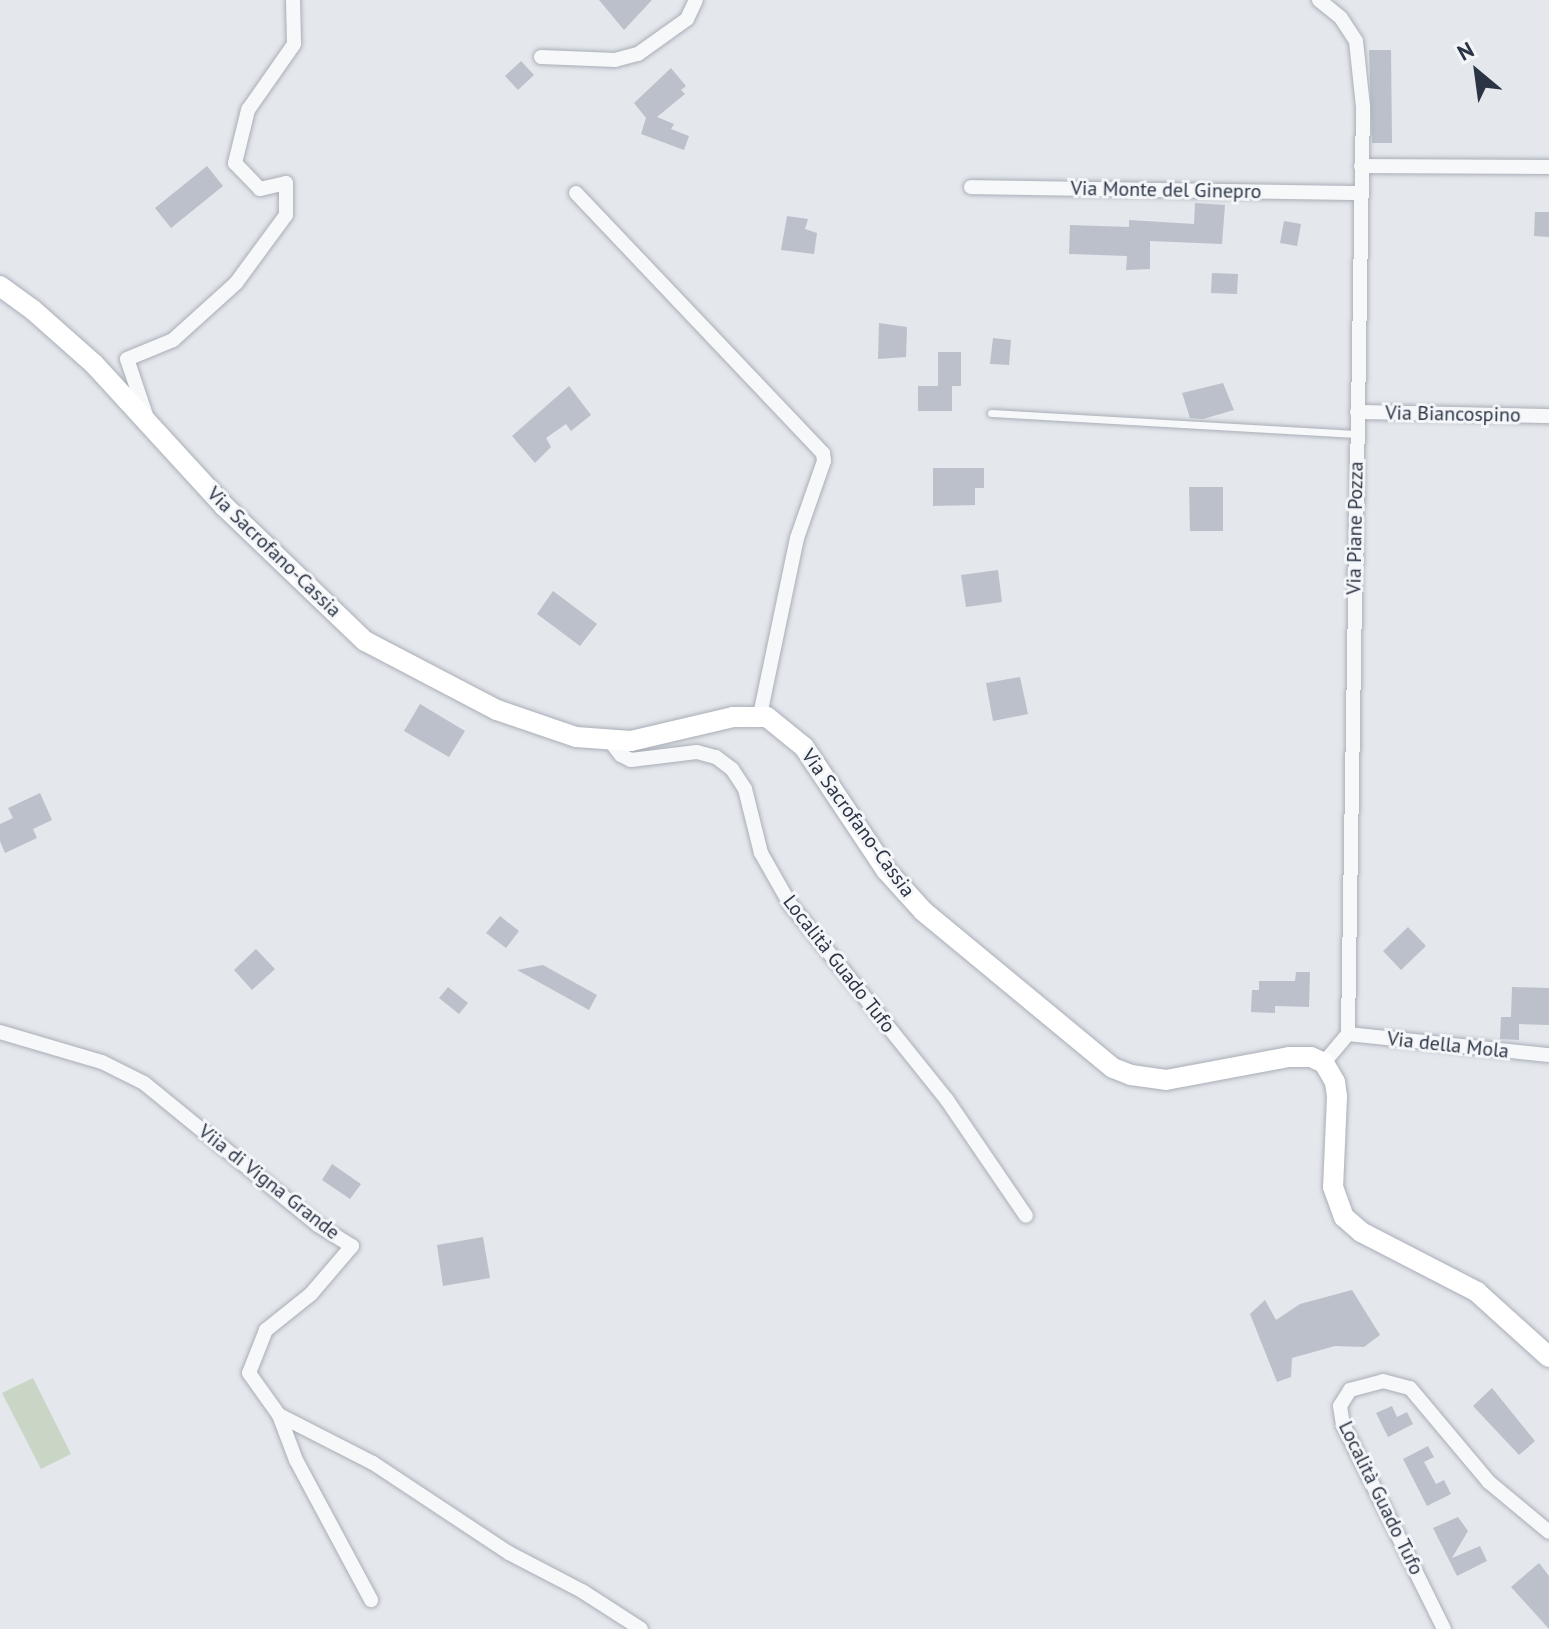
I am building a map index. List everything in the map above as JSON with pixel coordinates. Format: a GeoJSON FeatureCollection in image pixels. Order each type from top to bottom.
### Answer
{"type":"FeatureCollection","features":[{"type":"Feature","properties":{"kind":"street"},"geometry":{"type":"LineString","coordinates":[[149,424],[127,359],[173,340],[236,283],[286,215],[286,183],[260,189],[235,163],[248,110],[294,44],[293,0]]}},
{"type":"Feature","properties":{"kind":"street"},"geometry":{"type":"LineString","coordinates":[[541,57],[615,60],[638,54],[687,19],[696,0]]}},
{"type":"Feature","properties":{"kind":"street","name":"Via Piane Pozza"},"geometry":{"type":"LineString","coordinates":[[1319,0],[1346,24],[1358,48],[1363,106],[1348,1034]]}},
{"type":"Feature","properties":{"kind":"street"},"geometry":{"type":"LineString","coordinates":[[1361,166],[1549,167]]}},
{"type":"Feature","properties":{"kind":"street","name":"Via Monte del Ginepro"},"geometry":{"type":"LineString","coordinates":[[971,187],[1361,193]]}},
{"type":"Feature","properties":{"kind":"street"},"geometry":{"type":"LineString","coordinates":[[576,193],[818,443],[823,453],[824,461],[795,548],[760,715]]}},
{"type":"Feature","properties":{"kind":"street","name":"Via Sacrofano-Cassia"},"geometry":{"type":"LineString","coordinates":[[0,286],[33,310],[94,364],[224,506],[365,641],[515,718],[576,737],[610,741],[642,739],[733,717],[760,715],[778,724],[804,747],[886,870],[923,911],[1113,1068],[1131,1075],[1166,1080],[1289,1057],[1311,1057],[1324,1063]]}},
{"type":"Feature","properties":{"kind":"street","name":"Via Biancospino"},"geometry":{"type":"LineString","coordinates":[[1357,412],[1549,416]]}},
{"type":"Feature","properties":{"kind":"street","name":"Località Guado Tufo"},"geometry":{"type":"LineString","coordinates":[[610,741],[621,755],[631,760],[697,752],[716,757],[732,769],[745,789],[761,853],[790,904],[938,1088],[1026,1216]]}},
{"type":"Feature","properties":{"kind":"street","name":"Viia di Vigna Grande"},"geometry":{"type":"LineString","coordinates":[[0,1032],[102,1062],[144,1083],[318,1225],[352,1246],[311,1294],[266,1330],[249,1373],[279,1415],[373,1463],[509,1553],[582,1591],[641,1629]]}},
{"type":"Feature","properties":{"kind":"street"},"geometry":{"type":"LineString","coordinates":[[1348,1034],[1324,1063],[1335,1082],[1337,1097],[1333,1187],[1344,1217],[1361,1232],[1477,1292],[1549,1357]]}},
{"type":"Feature","properties":{"kind":"street","name":"Via della Mola"},"geometry":{"type":"LineString","coordinates":[[1348,1034],[1549,1055]]}},
{"type":"Feature","properties":{"kind":"street","name":"Località Guado Tufo"},"geometry":{"type":"LineString","coordinates":[[1444,1629],[1343,1425],[1340,1406],[1350,1390],[1383,1381],[1410,1388],[1489,1482],[1549,1532]]}},
{"type":"Feature","properties":{"kind":"street"},"geometry":{"type":"LineString","coordinates":[[279,1415],[296,1460],[371,1600]]}},
{"type":"Feature","properties":{"kind":"lane"},"geometry":{"type":"LineString","coordinates":[[991,413],[1356,434]]}},
{"type":"Feature","properties":{"kind":"green space"},"geometry":{"type":"Polygon","coordinates":[[[33,1378],[71,1454],[41,1469],[2,1393],[33,1378]]]}},
{"type":"Feature","properties":{"kind":"building"},"geometry":{"type":"Polygon","coordinates":[[[599,0],[652,0],[624,30],[599,0]]]}},
{"type":"Feature","properties":{"kind":"building"},"geometry":{"type":"Polygon","coordinates":[[[1369,50],[1391,50],[1392,143],[1372,143],[1369,50]]]}},
{"type":"Feature","properties":{"kind":"building"},"geometry":{"type":"Polygon","coordinates":[[[521,61],[534,75],[518,90],[505,76],[521,61]]]}},
{"type":"Feature","properties":{"kind":"building"},"geometry":{"type":"Polygon","coordinates":[[[671,68],[686,86],[681,90],[685,94],[657,117],[674,124],[671,129],[689,136],[684,150],[641,134],[646,118],[634,103],[671,68]]]}},
{"type":"Feature","properties":{"kind":"building"},"geometry":{"type":"Polygon","coordinates":[[[207,166],[223,186],[171,228],[155,208],[207,166]]]}},
{"type":"Feature","properties":{"kind":"building"},"geometry":{"type":"Polygon","coordinates":[[[1195,203],[1225,205],[1222,244],[1150,241],[1150,269],[1126,270],[1127,256],[1069,254],[1070,225],[1129,227],[1129,220],[1194,224],[1195,203]]]}},
{"type":"Feature","properties":{"kind":"building"},"geometry":{"type":"Polygon","coordinates":[[[1535,212],[1549,212],[1549,237],[1534,236],[1535,212]]]}},
{"type":"Feature","properties":{"kind":"building"},"geometry":{"type":"Polygon","coordinates":[[[787,216],[808,219],[805,229],[817,233],[814,254],[781,250],[787,216]]]}},
{"type":"Feature","properties":{"kind":"building"},"geometry":{"type":"Polygon","coordinates":[[[1284,221],[1301,224],[1297,246],[1280,243],[1284,221]]]}},
{"type":"Feature","properties":{"kind":"building"},"geometry":{"type":"Polygon","coordinates":[[[1212,273],[1238,274],[1237,294],[1211,293],[1212,273]]]}},
{"type":"Feature","properties":{"kind":"building"},"geometry":{"type":"Polygon","coordinates":[[[879,323],[907,327],[906,357],[878,359],[879,323]]]}},
{"type":"Feature","properties":{"kind":"building"},"geometry":{"type":"Polygon","coordinates":[[[993,338],[1011,340],[1009,365],[990,364],[993,338]]]}},
{"type":"Feature","properties":{"kind":"building"},"geometry":{"type":"Polygon","coordinates":[[[938,352],[961,352],[961,386],[952,386],[952,411],[918,411],[918,386],[938,386],[938,352]]]}},
{"type":"Feature","properties":{"kind":"building"},"geometry":{"type":"Polygon","coordinates":[[[1223,383],[1234,410],[1203,419],[1190,418],[1182,393],[1223,383]]]}},
{"type":"Feature","properties":{"kind":"building"},"geometry":{"type":"Polygon","coordinates":[[[569,386],[591,415],[571,431],[566,424],[546,438],[551,447],[535,463],[512,436],[569,386]]]}},
{"type":"Feature","properties":{"kind":"building"},"geometry":{"type":"Polygon","coordinates":[[[933,468],[984,468],[984,488],[975,488],[975,505],[933,506],[933,468]]]}},
{"type":"Feature","properties":{"kind":"building"},"geometry":{"type":"Polygon","coordinates":[[[1189,487],[1223,487],[1223,531],[1190,531],[1189,487]]]}},
{"type":"Feature","properties":{"kind":"building"},"geometry":{"type":"Polygon","coordinates":[[[998,570],[1002,602],[966,607],[961,575],[998,570]]]}},
{"type":"Feature","properties":{"kind":"building"},"geometry":{"type":"Polygon","coordinates":[[[553,591],[597,624],[580,646],[537,614],[553,591]]]}},
{"type":"Feature","properties":{"kind":"building"},"geometry":{"type":"Polygon","coordinates":[[[1020,677],[1028,714],[993,721],[986,683],[1020,677]]]}},
{"type":"Feature","properties":{"kind":"building"},"geometry":{"type":"Polygon","coordinates":[[[420,704],[465,731],[449,757],[404,731],[420,704]]]}},
{"type":"Feature","properties":{"kind":"building"},"geometry":{"type":"Polygon","coordinates":[[[40,793],[52,820],[33,829],[37,838],[5,853],[0,841],[0,824],[13,818],[8,808],[40,793]]]}},
{"type":"Feature","properties":{"kind":"building"},"geometry":{"type":"Polygon","coordinates":[[[500,916],[519,931],[506,948],[486,933],[500,916]]]}},
{"type":"Feature","properties":{"kind":"building"},"geometry":{"type":"Polygon","coordinates":[[[1408,927],[1426,946],[1401,970],[1383,951],[1408,927]]]}},
{"type":"Feature","properties":{"kind":"building"},"geometry":{"type":"Polygon","coordinates":[[[256,949],[275,969],[252,990],[234,970],[256,949]]]}},
{"type":"Feature","properties":{"kind":"building"},"geometry":{"type":"Polygon","coordinates":[[[543,965],[597,995],[589,1010],[517,970],[543,965]]]}},
{"type":"Feature","properties":{"kind":"building"},"geometry":{"type":"Polygon","coordinates":[[[1296,972],[1310,972],[1309,1007],[1275,1006],[1275,1013],[1251,1012],[1252,990],[1259,990],[1259,981],[1295,981],[1296,972]]]}},
{"type":"Feature","properties":{"kind":"building"},"geometry":{"type":"Polygon","coordinates":[[[448,987],[468,1003],[459,1014],[439,998],[448,987]]]}},
{"type":"Feature","properties":{"kind":"building"},"geometry":{"type":"Polygon","coordinates":[[[1512,987],[1549,988],[1549,1025],[1519,1024],[1519,1040],[1500,1039],[1501,1017],[1511,1017],[1512,987]]]}},
{"type":"Feature","properties":{"kind":"building"},"geometry":{"type":"Polygon","coordinates":[[[332,1164],[361,1184],[350,1199],[322,1180],[332,1164]]]}},
{"type":"Feature","properties":{"kind":"building"},"geometry":{"type":"Polygon","coordinates":[[[483,1237],[490,1278],[443,1286],[437,1245],[483,1237]]]}},
{"type":"Feature","properties":{"kind":"building"},"geometry":{"type":"Polygon","coordinates":[[[1352,1290],[1380,1335],[1364,1347],[1335,1346],[1292,1358],[1291,1377],[1277,1382],[1250,1314],[1265,1300],[1276,1320],[1300,1304],[1352,1290]]]}},
{"type":"Feature","properties":{"kind":"building"},"geometry":{"type":"Polygon","coordinates":[[[1492,1388],[1535,1441],[1519,1455],[1473,1406],[1492,1388]]]}},
{"type":"Feature","properties":{"kind":"building"},"geometry":{"type":"Polygon","coordinates":[[[1392,1406],[1397,1417],[1407,1412],[1413,1424],[1388,1437],[1376,1413],[1392,1406]]]}},
{"type":"Feature","properties":{"kind":"building"},"geometry":{"type":"Polygon","coordinates":[[[1428,1446],[1434,1457],[1424,1462],[1436,1484],[1444,1480],[1451,1494],[1427,1506],[1403,1459],[1428,1446]]]}},
{"type":"Feature","properties":{"kind":"building"},"geometry":{"type":"Polygon","coordinates":[[[1458,1517],[1468,1531],[1452,1558],[1480,1546],[1487,1561],[1457,1576],[1433,1528],[1458,1517]]]}},
{"type":"Feature","properties":{"kind":"building"},"geometry":{"type":"Polygon","coordinates":[[[1539,1563],[1549,1576],[1549,1629],[1511,1587],[1539,1563]]]}}]}
